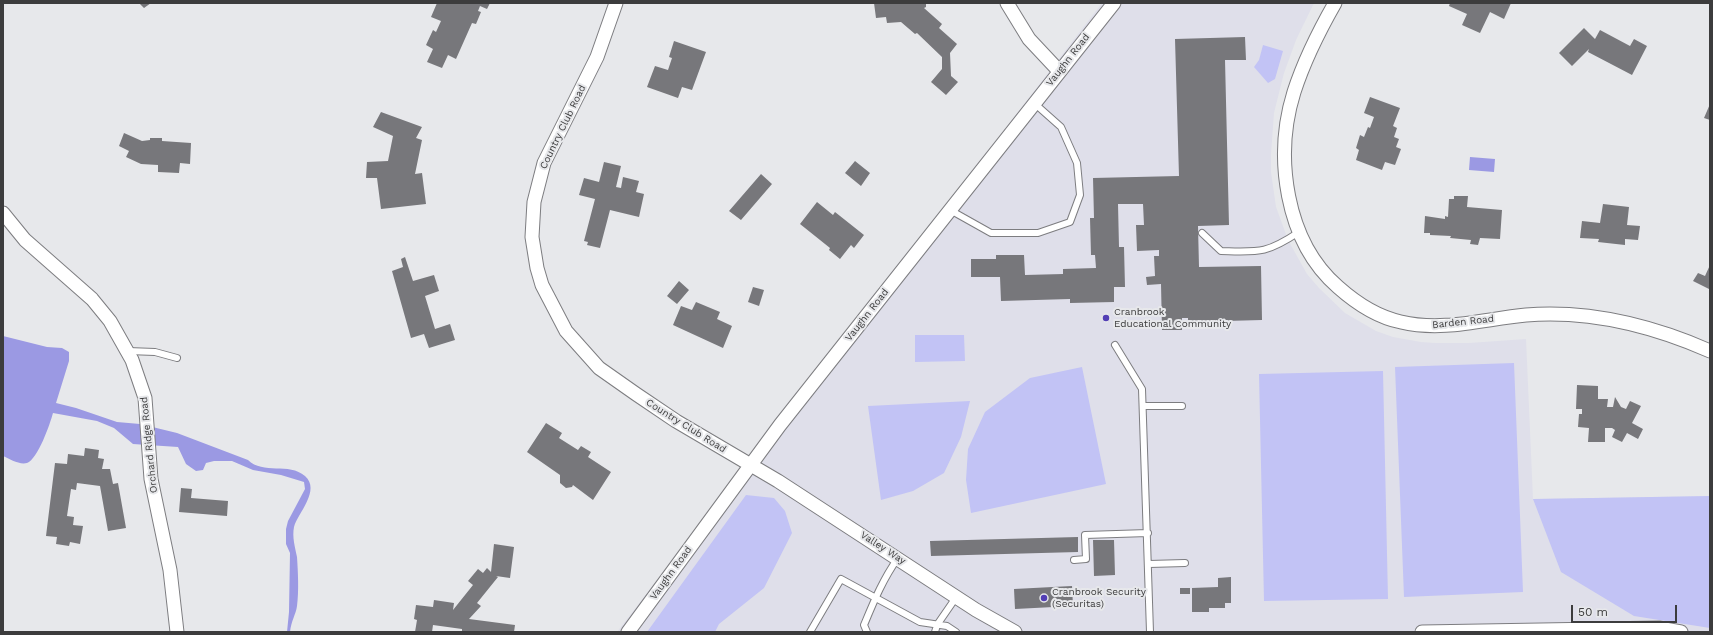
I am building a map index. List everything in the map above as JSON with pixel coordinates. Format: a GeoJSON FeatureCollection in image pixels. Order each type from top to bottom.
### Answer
{"type":"FeatureCollection","features":[{"type":"Feature","properties":{"kind":"street","name":"Country Club Road"},"geometry":{"type":"LineString","coordinates":[[616,3],[598,57],[544,163],[539,179],[532,220],[533,248],[537,268],[542,285],[566,331],[581,350],[599,368],[676,421],[751,464]]}},
{"type":"Feature","properties":{"kind":"street"},"geometry":{"type":"LineString","coordinates":[[1007,3],[1028,39],[1060,71]]}},
{"type":"Feature","properties":{"kind":"street","name":"Vaughn Road"},"geometry":{"type":"LineString","coordinates":[[628,632],[751,464],[1114,3]]}},
{"type":"Feature","properties":{"kind":"street","name":"Barden Road"},"geometry":{"type":"LineString","coordinates":[[1335,3],[1303,67],[1293,93],[1285,138],[1286,183],[1289,201],[1299,232],[1320,268],[1330,280],[1368,309],[1383,317],[1420,326],[1442,326],[1526,315],[1563,315],[1618,321],[1644,327],[1668,334],[1710,351]]}},
{"type":"Feature","properties":{"kind":"street","name":"Orchard Ridge Road"},"geometry":{"type":"LineString","coordinates":[[3,212],[25,240],[92,299],[110,321],[128,351],[143,388],[149,430],[155,502],[170,570],[177,632]]}},
{"type":"Feature","properties":{"kind":"street","name":"Valley Way"},"geometry":{"type":"LineString","coordinates":[[751,464],[1015,632]]}},
{"type":"Feature","properties":{"kind":"street"},"geometry":{"type":"LineString","coordinates":[[1422,632],[1612,630],[1659,628],[1681,632]]}},
{"type":"Feature","properties":{"kind":"lane"},"geometry":{"type":"LineString","coordinates":[[950,210],[991,232],[1038,234],[1070,222],[1080,195],[1078,163],[1060,127],[1034,104]]}},
{"type":"Feature","properties":{"kind":"lane"},"geometry":{"type":"LineString","coordinates":[[1202,233],[1221,251],[1262,252],[1279,246],[1299,232]]}},
{"type":"Feature","properties":{"kind":"lane"},"geometry":{"type":"LineString","coordinates":[[1115,345],[1142,389],[1144,406],[1150,632]]}},
{"type":"Feature","properties":{"kind":"lane"},"geometry":{"type":"LineString","coordinates":[[128,351],[155,352],[177,358]]}},
{"type":"Feature","properties":{"kind":"lane"},"geometry":{"type":"LineString","coordinates":[[1144,406],[1182,406]]}},
{"type":"Feature","properties":{"kind":"lane"},"geometry":{"type":"LineString","coordinates":[[1074,560],[1086,560],[1086,535],[1148,533]]}},
{"type":"Feature","properties":{"kind":"lane"},"geometry":{"type":"LineString","coordinates":[[867,632],[864,624],[875,597],[886,575],[898,558]]}},
{"type":"Feature","properties":{"kind":"lane"},"geometry":{"type":"LineString","coordinates":[[1149,564],[1185,563]]}},
{"type":"Feature","properties":{"kind":"lane"},"geometry":{"type":"LineString","coordinates":[[810,632],[841,579],[920,622],[947,626],[956,632]]}},
{"type":"Feature","properties":{"kind":"lane"},"geometry":{"type":"LineString","coordinates":[[935,632],[937,625],[957,596]]}},
{"type":"Feature","properties":{"kind":"shaded area","name":"Cranbrook Educational Community"},"geometry":{"type":"Polygon","coordinates":[[[1102,3],[1314,3],[1296,40],[1284,73],[1274,113],[1271,154],[1271,172],[1276,207],[1288,240],[1307,274],[1345,313],[1376,331],[1393,337],[1435,343],[1469,343],[1526,339],[1533,499],[1710,496],[1710,632],[617,632],[1102,3]]]}},
{"type":"Feature","properties":{"kind":"shaded area"},"geometry":{"type":"Polygon","coordinates":[[[1263,45],[1283,51],[1275,79],[1268,83],[1254,67],[1259,60],[1263,45]]]}},
{"type":"Feature","properties":{"kind":"shaded area"},"geometry":{"type":"Polygon","coordinates":[[[1470,157],[1495,159],[1494,172],[1469,170],[1470,157]]]}},
{"type":"Feature","properties":{"kind":"shaded area"},"geometry":{"type":"Polygon","coordinates":[[[915,335],[964,335],[965,361],[915,362],[915,335]]]}},
{"type":"Feature","properties":{"kind":"shaded area"},"geometry":{"type":"Polygon","coordinates":[[[3,336],[47,347],[62,348],[69,352],[69,361],[56,403],[117,422],[140,424],[177,433],[248,460],[261,467],[291,470],[299,472],[305,476],[311,488],[310,495],[296,521],[293,531],[297,557],[298,594],[290,632],[287,632],[289,612],[290,553],[286,544],[286,529],[288,521],[305,489],[304,482],[281,475],[253,470],[232,461],[214,461],[206,463],[203,470],[196,471],[186,464],[178,447],[133,444],[114,428],[97,421],[53,413],[43,441],[31,460],[27,463],[21,463],[3,456],[3,336]]]}},
{"type":"Feature","properties":{"kind":"shaded area"},"geometry":{"type":"Polygon","coordinates":[[[1514,363],[1523,592],[1404,597],[1395,367],[1514,363]]]}},
{"type":"Feature","properties":{"kind":"shaded area"},"geometry":{"type":"Polygon","coordinates":[[[1082,367],[1106,484],[971,513],[966,480],[968,449],[985,412],[1030,378],[1082,367]]]}},
{"type":"Feature","properties":{"kind":"shaded area"},"geometry":{"type":"Polygon","coordinates":[[[1383,371],[1388,599],[1264,601],[1259,374],[1383,371]]]}},
{"type":"Feature","properties":{"kind":"shaded area"},"geometry":{"type":"Polygon","coordinates":[[[970,401],[961,437],[944,473],[913,491],[881,500],[868,406],[970,401]]]}},
{"type":"Feature","properties":{"kind":"shaded area"},"geometry":{"type":"Polygon","coordinates":[[[746,495],[774,498],[785,511],[792,533],[764,588],[719,624],[715,632],[647,632],[746,495]]]}},
{"type":"Feature","properties":{"kind":"shaded area"},"geometry":{"type":"Polygon","coordinates":[[[1710,496],[1710,628],[1634,616],[1561,572],[1533,499],[1710,496]]]}},
{"type":"Feature","properties":{"kind":"building"},"geometry":{"type":"Polygon","coordinates":[[[139,3],[151,3],[144,8],[139,3]]]}},
{"type":"Feature","properties":{"kind":"building"},"geometry":{"type":"Polygon","coordinates":[[[437,3],[490,3],[487,9],[480,6],[478,11],[481,12],[476,24],[472,23],[456,59],[448,55],[442,68],[427,62],[433,49],[426,45],[433,30],[436,32],[441,21],[431,17],[437,3]]]}},
{"type":"Feature","properties":{"kind":"building"},"geometry":{"type":"Polygon","coordinates":[[[874,3],[926,3],[926,7],[924,8],[942,24],[939,28],[957,44],[950,53],[951,76],[958,82],[946,95],[931,82],[942,69],[942,57],[917,33],[915,34],[901,22],[887,23],[886,17],[876,18],[874,3]]]}},
{"type":"Feature","properties":{"kind":"building"},"geometry":{"type":"Polygon","coordinates":[[[1450,3],[1511,3],[1504,19],[1490,12],[1480,33],[1462,25],[1467,14],[1449,6],[1450,3]]]}},
{"type":"Feature","properties":{"kind":"building"},"geometry":{"type":"Polygon","coordinates":[[[1584,28],[1595,39],[1600,30],[1630,46],[1634,39],[1647,46],[1632,75],[1588,52],[1589,49],[1572,66],[1559,53],[1584,28]]]}},
{"type":"Feature","properties":{"kind":"building"},"geometry":{"type":"Polygon","coordinates":[[[1245,37],[1246,60],[1225,60],[1229,225],[1198,226],[1199,267],[1261,266],[1262,320],[1188,322],[1188,318],[1182,318],[1182,330],[1162,330],[1161,284],[1147,285],[1146,277],[1155,276],[1154,256],[1159,256],[1159,250],[1137,251],[1136,225],[1144,225],[1143,204],[1118,204],[1119,247],[1124,247],[1125,287],[1114,287],[1114,302],[1070,303],[1070,299],[1001,301],[1000,277],[971,277],[971,259],[996,259],[996,255],[1024,255],[1025,275],[1063,274],[1063,269],[1096,268],[1095,255],[1091,255],[1090,218],[1094,218],[1093,178],[1179,176],[1175,39],[1245,37]]]}},
{"type":"Feature","properties":{"kind":"building"},"geometry":{"type":"Polygon","coordinates":[[[674,41],[706,52],[692,90],[682,87],[678,98],[647,87],[655,66],[668,70],[672,58],[669,57],[674,41]]]}},
{"type":"Feature","properties":{"kind":"building"},"geometry":{"type":"Polygon","coordinates":[[[1370,97],[1400,108],[1393,126],[1397,128],[1394,137],[1399,139],[1396,147],[1401,149],[1395,165],[1385,162],[1382,170],[1356,160],[1359,150],[1356,148],[1360,135],[1364,137],[1368,127],[1370,128],[1374,117],[1364,113],[1370,97]]]}},
{"type":"Feature","properties":{"kind":"building"},"geometry":{"type":"Polygon","coordinates":[[[1710,104],[1710,120],[1704,118],[1710,104]]]}},
{"type":"Feature","properties":{"kind":"building"},"geometry":{"type":"Polygon","coordinates":[[[381,112],[422,127],[416,138],[422,140],[415,174],[422,173],[426,204],[381,209],[377,178],[366,178],[367,162],[388,161],[393,136],[373,127],[381,112]]]}},
{"type":"Feature","properties":{"kind":"building"},"geometry":{"type":"Polygon","coordinates":[[[124,133],[142,141],[150,140],[150,138],[162,138],[162,141],[191,143],[190,164],[180,163],[179,173],[158,172],[158,165],[141,164],[126,157],[129,151],[119,146],[124,133]]]}},
{"type":"Feature","properties":{"kind":"building"},"geometry":{"type":"Polygon","coordinates":[[[855,161],[870,173],[861,186],[845,173],[855,161]]]}},
{"type":"Feature","properties":{"kind":"building"},"geometry":{"type":"Polygon","coordinates":[[[604,162],[621,166],[616,187],[621,188],[623,177],[639,181],[636,192],[644,194],[639,217],[610,210],[600,248],[587,245],[588,242],[584,241],[595,199],[579,195],[584,178],[599,182],[604,162]]]}},
{"type":"Feature","properties":{"kind":"building"},"geometry":{"type":"Polygon","coordinates":[[[761,174],[772,184],[741,220],[729,211],[761,174]]]}},
{"type":"Feature","properties":{"kind":"building"},"geometry":{"type":"Polygon","coordinates":[[[1454,196],[1468,196],[1467,207],[1502,210],[1500,239],[1480,238],[1478,245],[1470,244],[1471,240],[1424,233],[1425,216],[1445,219],[1445,216],[1448,217],[1449,199],[1454,199],[1454,196]]]}},
{"type":"Feature","properties":{"kind":"building"},"geometry":{"type":"Polygon","coordinates":[[[817,202],[833,215],[835,212],[864,235],[854,248],[851,245],[840,259],[829,250],[830,248],[800,224],[817,202]]]}},
{"type":"Feature","properties":{"kind":"building"},"geometry":{"type":"Polygon","coordinates":[[[1603,204],[1629,207],[1627,225],[1640,226],[1638,240],[1625,239],[1625,245],[1598,242],[1599,239],[1580,238],[1582,221],[1600,223],[1603,204]]]}},
{"type":"Feature","properties":{"kind":"building"},"geometry":{"type":"Polygon","coordinates":[[[405,257],[413,281],[434,275],[439,291],[425,296],[435,329],[450,324],[455,340],[429,348],[424,334],[411,338],[392,271],[403,267],[401,259],[405,257]]]}},
{"type":"Feature","properties":{"kind":"building"},"geometry":{"type":"Polygon","coordinates":[[[1710,265],[1709,289],[1693,281],[1698,273],[1705,276],[1710,265]]]}},
{"type":"Feature","properties":{"kind":"building"},"geometry":{"type":"Polygon","coordinates":[[[679,281],[689,290],[677,304],[667,296],[679,281]]]}},
{"type":"Feature","properties":{"kind":"building"},"geometry":{"type":"Polygon","coordinates":[[[753,287],[764,290],[759,306],[748,302],[753,287]]]}},
{"type":"Feature","properties":{"kind":"building"},"geometry":{"type":"Polygon","coordinates":[[[696,302],[720,312],[717,319],[732,326],[723,348],[673,325],[681,306],[692,310],[696,302]]]}},
{"type":"Feature","properties":{"kind":"building"},"geometry":{"type":"Polygon","coordinates":[[[1577,385],[1598,386],[1598,399],[1608,399],[1607,407],[1613,407],[1615,397],[1621,407],[1626,409],[1630,401],[1641,406],[1632,423],[1643,429],[1638,439],[1627,433],[1622,442],[1612,437],[1615,430],[1612,428],[1605,428],[1605,442],[1588,442],[1589,428],[1578,427],[1579,414],[1582,414],[1582,409],[1576,409],[1577,385]]]}},
{"type":"Feature","properties":{"kind":"building"},"geometry":{"type":"Polygon","coordinates":[[[546,423],[562,433],[559,438],[578,450],[581,446],[591,452],[588,457],[611,472],[593,500],[573,485],[572,487],[566,488],[560,483],[560,475],[527,452],[546,423]]]}},
{"type":"Feature","properties":{"kind":"building"},"geometry":{"type":"Polygon","coordinates":[[[85,448],[99,450],[98,458],[104,459],[102,469],[110,469],[113,484],[118,483],[126,528],[108,531],[100,486],[77,483],[76,490],[71,489],[67,516],[74,517],[73,525],[83,526],[80,544],[70,542],[69,546],[56,544],[57,537],[46,536],[55,463],[67,464],[68,454],[84,456],[85,448]]]}},
{"type":"Feature","properties":{"kind":"building"},"geometry":{"type":"Polygon","coordinates":[[[181,488],[192,489],[191,498],[228,501],[227,516],[179,512],[181,488]]]}},
{"type":"Feature","properties":{"kind":"building"},"geometry":{"type":"Polygon","coordinates":[[[1078,537],[1078,552],[931,556],[930,541],[1078,537]]]}},
{"type":"Feature","properties":{"kind":"building"},"geometry":{"type":"Polygon","coordinates":[[[1093,540],[1114,540],[1115,575],[1094,576],[1093,540]]]}},
{"type":"Feature","properties":{"kind":"building"},"geometry":{"type":"Polygon","coordinates":[[[494,544],[514,547],[510,578],[496,576],[498,577],[477,603],[481,606],[469,619],[515,625],[514,632],[462,632],[462,629],[433,625],[432,632],[415,632],[417,620],[414,619],[416,605],[433,607],[434,600],[454,603],[453,610],[473,585],[468,581],[478,569],[483,573],[487,568],[491,572],[494,544]]]}},
{"type":"Feature","properties":{"kind":"building"},"geometry":{"type":"Polygon","coordinates":[[[1231,577],[1231,603],[1225,603],[1225,608],[1209,608],[1209,612],[1192,612],[1192,588],[1218,587],[1218,578],[1231,577]]]}},
{"type":"Feature","properties":{"kind":"building","name":"Cranbrook Security (Securitas)"},"geometry":{"type":"Polygon","coordinates":[[[1072,586],[1073,606],[1015,609],[1014,589],[1072,586]]]}},
{"type":"Feature","properties":{"kind":"building"},"geometry":{"type":"Polygon","coordinates":[[[1180,588],[1190,588],[1190,594],[1180,594],[1180,588]]]}},
{"type":"Feature","properties":{"kind":"place","name":"Cranbrook Educational Community"},"geometry":{"type":"Point","coordinates":[1106,318]}},
{"type":"Feature","properties":{"kind":"place","name":"Cranbrook Security (Securitas)"},"geometry":{"type":"Point","coordinates":[1044,598]}}]}
